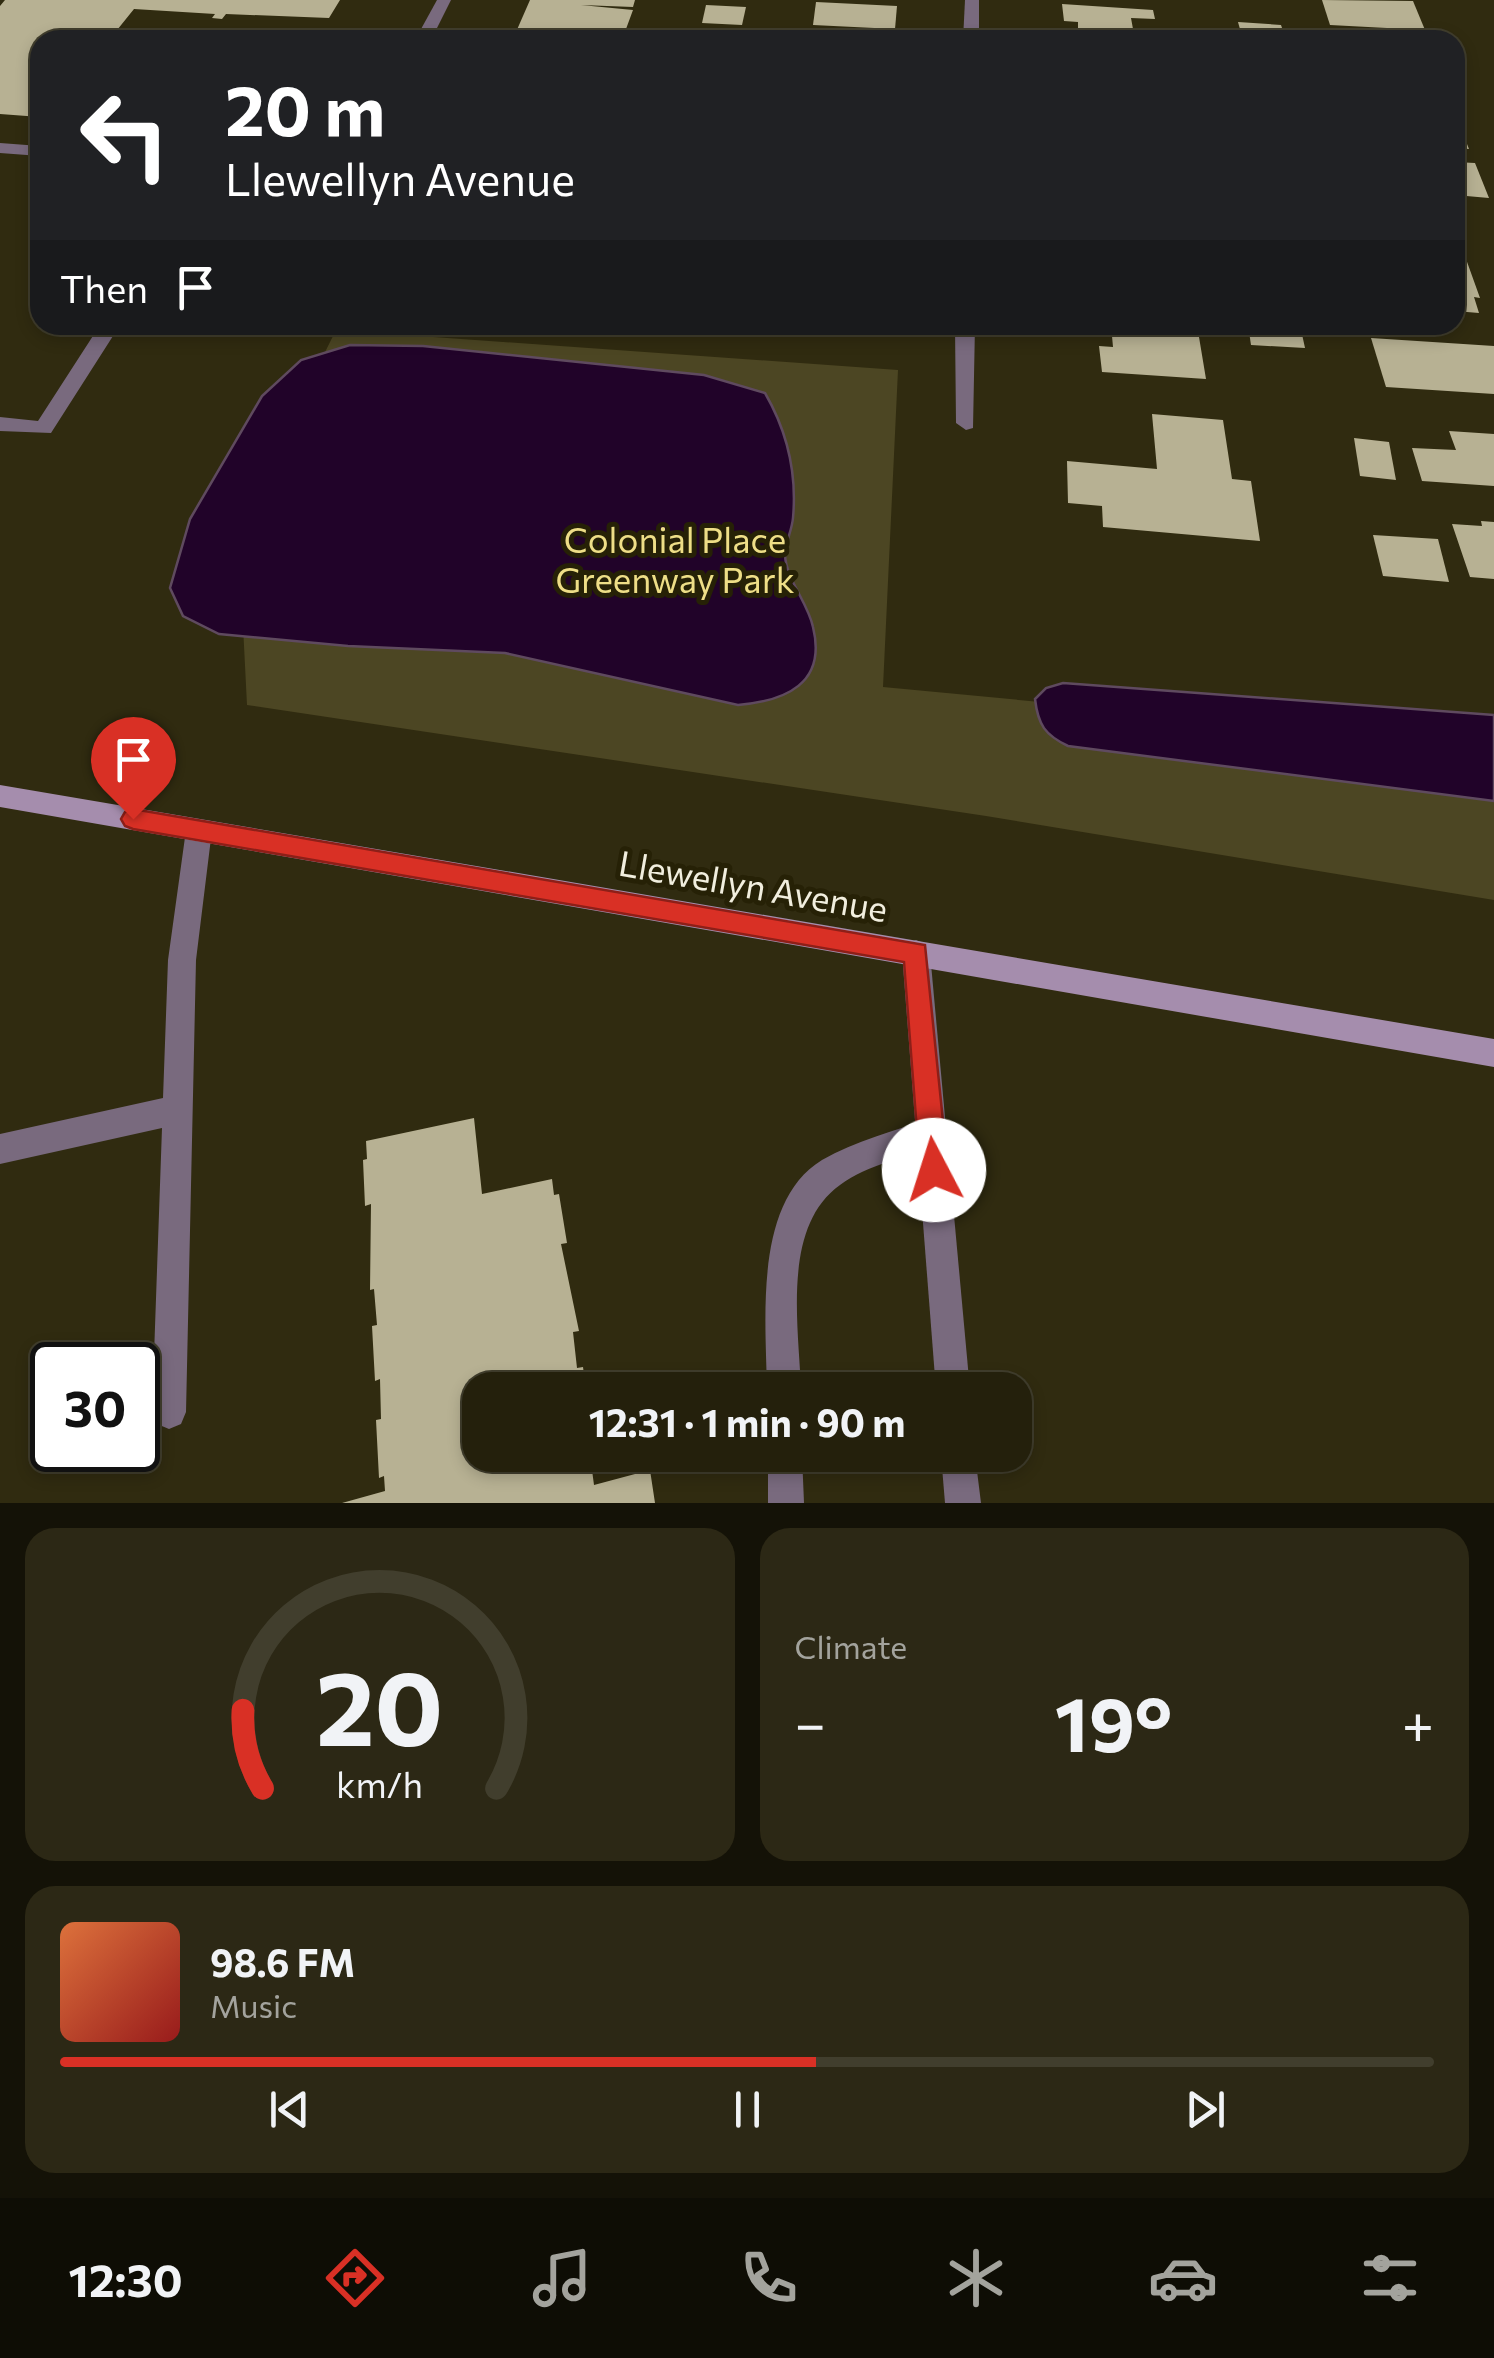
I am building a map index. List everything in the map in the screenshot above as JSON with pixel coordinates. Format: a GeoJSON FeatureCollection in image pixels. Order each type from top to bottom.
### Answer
{"type":"FeatureCollection","features":[{"type":"Feature","properties":{"kind":"street"},"geometry":{"type":"LineString","coordinates":[[428,30],[444,0]]}},
{"type":"Feature","properties":{"kind":"street"},"geometry":{"type":"LineString","coordinates":[[971,30],[972,0]]}},
{"type":"Feature","properties":{"kind":"street"},"geometry":{"type":"LineString","coordinates":[[0,148],[30,150]]}},
{"type":"Feature","properties":{"kind":"street"},"geometry":{"type":"LineString","coordinates":[[0,424],[44,428],[104,335]]}},
{"type":"Feature","properties":{"kind":"street"},"geometry":{"type":"LineString","coordinates":[[966,335],[966,422]]}},
{"type":"Feature","properties":{"kind":"street","name":"Llewellyn Avenue"},"geometry":{"type":"LineString","coordinates":[[0,796],[1494,1053]]}},
{"type":"Feature","properties":{"kind":"street"},"geometry":{"type":"LineString","coordinates":[[169,1412],[182,960],[199,830]]}},
{"type":"Feature","properties":{"kind":"street"},"geometry":{"type":"LineString","coordinates":[[916,953],[951,1372]]}},
{"type":"Feature","properties":{"kind":"street"},"geometry":{"type":"LineString","coordinates":[[0,1149],[178,1110]]}},
{"type":"Feature","properties":{"kind":"street"},"geometry":{"type":"LineString","coordinates":[[784,1372],[783,1258],[798,1210],[827,1174],[930,1133]]}},
{"type":"Feature","properties":{"kind":"street"},"geometry":{"type":"LineString","coordinates":[[785,1472],[786,1503]]}},
{"type":"Feature","properties":{"kind":"street"},"geometry":{"type":"LineString","coordinates":[[960,1472],[963,1503]]}},
{"type":"Feature","properties":{"kind":"green space","name":"Colonial Place Greenway Park"},"geometry":{"type":"Polygon","coordinates":[[[334,335],[406,335],[898,370],[883,687],[1494,745],[1494,900],[986,816],[247,705],[238,527],[334,335]]]}},
{"type":"Feature","properties":{"kind":"shaded area"},"geometry":{"type":"Polygon","coordinates":[[[350,345],[423,346],[704,375],[765,393],[785,438],[792,469],[793,518],[785,555],[813,627],[816,647],[808,676],[786,694],[738,705],[505,653],[348,646],[219,634],[183,616],[170,588],[190,519],[262,396],[301,360],[350,345]]]}},
{"type":"Feature","properties":{"kind":"shaded area"},"geometry":{"type":"Polygon","coordinates":[[[1063,683],[1494,715],[1494,801],[1068,746],[1044,728],[1035,699],[1046,688],[1063,683]]]}},
{"type":"Feature","properties":{"kind":"building"},"geometry":{"type":"Polygon","coordinates":[[[5,0],[340,0],[329,18],[226,14],[222,19],[212,18],[215,14],[134,9],[117,30],[30,30],[30,116],[0,114],[0,6],[5,0]]]}},
{"type":"Feature","properties":{"kind":"building"},"geometry":{"type":"Polygon","coordinates":[[[530,0],[635,0],[633,7],[581,5],[633,10],[626,29],[517,30],[530,0]]]}},
{"type":"Feature","properties":{"kind":"building"},"geometry":{"type":"Polygon","coordinates":[[[1322,0],[1413,1],[1425,30],[1330,25],[1322,0]]]}},
{"type":"Feature","properties":{"kind":"building"},"geometry":{"type":"Polygon","coordinates":[[[816,2],[897,6],[895,29],[813,25],[816,2]]]}},
{"type":"Feature","properties":{"kind":"building"},"geometry":{"type":"Polygon","coordinates":[[[1062,4],[1153,10],[1155,19],[1131,18],[1133,30],[1078,30],[1078,22],[1064,21],[1062,4]]]}},
{"type":"Feature","properties":{"kind":"building"},"geometry":{"type":"Polygon","coordinates":[[[706,5],[746,7],[742,25],[702,23],[706,5]]]}},
{"type":"Feature","properties":{"kind":"building"},"geometry":{"type":"Polygon","coordinates":[[[1238,22],[1281,25],[1283,30],[1240,30],[1238,22]]]}},
{"type":"Feature","properties":{"kind":"building"},"geometry":{"type":"Polygon","coordinates":[[[1465,162],[1475,163],[1489,198],[1465,196],[1465,162]]]}},
{"type":"Feature","properties":{"kind":"building"},"geometry":{"type":"Polygon","coordinates":[[[1465,259],[1480,298],[1474,297],[1479,313],[1465,312],[1465,259]]]}},
{"type":"Feature","properties":{"kind":"building"},"geometry":{"type":"Polygon","coordinates":[[[1112,335],[1199,335],[1206,379],[1102,372],[1099,346],[1113,347],[1112,335]]]}},
{"type":"Feature","properties":{"kind":"building"},"geometry":{"type":"Polygon","coordinates":[[[1250,335],[1302,335],[1305,348],[1251,345],[1250,335]]]}},
{"type":"Feature","properties":{"kind":"building"},"geometry":{"type":"Polygon","coordinates":[[[1371,338],[1494,346],[1494,394],[1386,387],[1371,338]]]}},
{"type":"Feature","properties":{"kind":"building"},"geometry":{"type":"Polygon","coordinates":[[[1152,414],[1223,420],[1232,479],[1251,481],[1260,541],[1103,527],[1102,506],[1068,503],[1067,461],[1157,469],[1152,414]]]}},
{"type":"Feature","properties":{"kind":"building"},"geometry":{"type":"Polygon","coordinates":[[[1449,431],[1494,434],[1494,486],[1422,481],[1412,448],[1456,450],[1449,431]]]}},
{"type":"Feature","properties":{"kind":"building"},"geometry":{"type":"Polygon","coordinates":[[[1354,438],[1389,442],[1396,480],[1360,476],[1354,438]]]}},
{"type":"Feature","properties":{"kind":"building"},"geometry":{"type":"Polygon","coordinates":[[[1481,521],[1494,522],[1494,579],[1470,577],[1452,524],[1482,526],[1481,521]]]}},
{"type":"Feature","properties":{"kind":"building"},"geometry":{"type":"Polygon","coordinates":[[[1373,535],[1438,539],[1449,582],[1383,576],[1373,535]]]}},
{"type":"Feature","properties":{"kind":"building"},"geometry":{"type":"Polygon","coordinates":[[[474,1118],[482,1194],[552,1179],[554,1195],[559,1194],[567,1243],[561,1244],[579,1331],[573,1332],[577,1368],[583,1367],[584,1372],[462,1372],[462,1472],[592,1472],[594,1485],[650,1472],[655,1503],[342,1503],[385,1491],[384,1476],[379,1478],[376,1420],[381,1419],[380,1379],[375,1381],[372,1326],[377,1325],[374,1289],[370,1290],[371,1204],[365,1206],[363,1160],[367,1159],[366,1141],[474,1118]]]}},
{"type":"Feature","properties":{"kind":"route"},"geometry":{"type":"LineString","coordinates":[[133,819],[916,953],[934,1170]]}}]}
